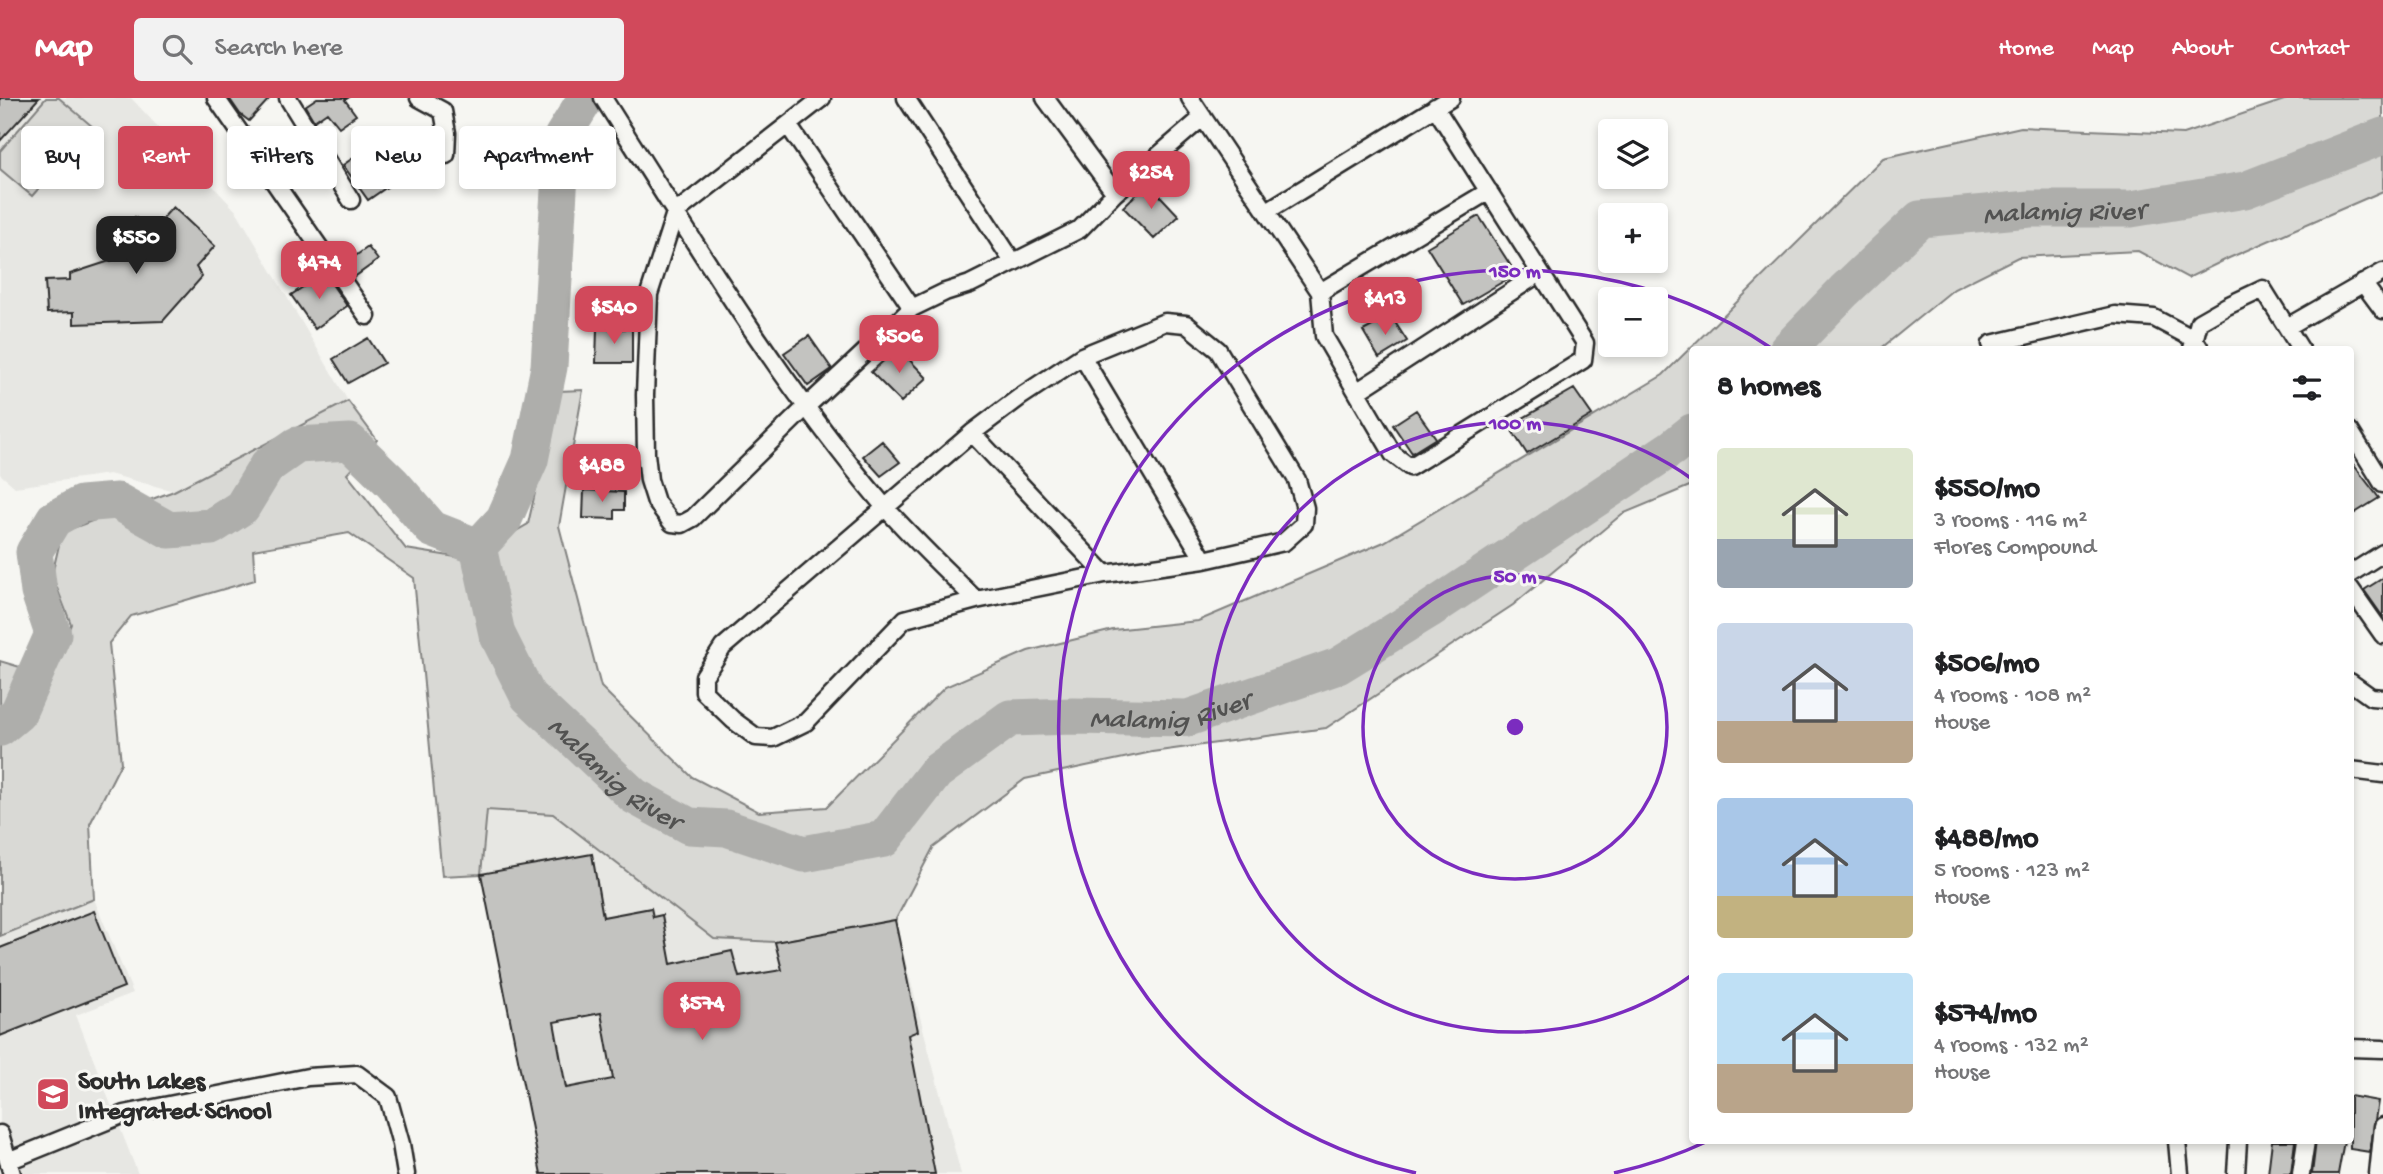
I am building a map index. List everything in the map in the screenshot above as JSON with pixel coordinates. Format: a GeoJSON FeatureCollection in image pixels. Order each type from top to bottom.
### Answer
{"type":"FeatureCollection","features":[{"type":"Feature","properties":{"kind":"street"},"geometry":{"type":"LineString","coordinates":[[216,98],[367,316]]}},
{"type":"Feature","properties":{"kind":"street"},"geometry":{"type":"LineString","coordinates":[[288,98],[351,200]]}},
{"type":"Feature","properties":{"kind":"street"},"geometry":{"type":"LineString","coordinates":[[419,98],[443,111],[447,133],[446,155]]}},
{"type":"Feature","properties":{"kind":"street"},"geometry":{"type":"LineString","coordinates":[[603,98],[675,214],[806,407],[885,507],[976,600]]}},
{"type":"Feature","properties":{"kind":"street"},"geometry":{"type":"LineString","coordinates":[[822,98],[675,214],[649,294],[646,336],[646,454],[649,480],[656,502],[672,523],[682,524],[693,518],[912,308],[945,292],[970,284],[1080,229],[1115,192],[1203,117]]}},
{"type":"Feature","properties":{"kind":"street"},"geometry":{"type":"LineString","coordinates":[[906,98],[1013,262]]}},
{"type":"Feature","properties":{"kind":"street"},"geometry":{"type":"LineString","coordinates":[[1045,98],[1115,192]]}},
{"type":"Feature","properties":{"kind":"street"},"geometry":{"type":"LineString","coordinates":[[1190,98],[1320,292],[1324,336],[1393,454],[1409,467],[1583,360],[1585,343],[1434,107]]}},
{"type":"Feature","properties":{"kind":"street"},"geometry":{"type":"LineString","coordinates":[[1267,211],[1451,98]]}},
{"type":"Feature","properties":{"kind":"street"},"geometry":{"type":"LineString","coordinates":[[788,125],[912,308]]}},
{"type":"Feature","properties":{"kind":"street"},"geometry":{"type":"LineString","coordinates":[[1320,292],[1489,191]]}},
{"type":"Feature","properties":{"kind":"street"},"geometry":{"type":"LineString","coordinates":[[2287,327],[2383,272]]}},
{"type":"Feature","properties":{"kind":"street"},"geometry":{"type":"LineString","coordinates":[[1358,391],[1540,273]]}},
{"type":"Feature","properties":{"kind":"street"},"geometry":{"type":"LineString","coordinates":[[2363,283],[2383,310]]}},
{"type":"Feature","properties":{"kind":"street"},"geometry":{"type":"LineString","coordinates":[[1991,344],[2115,315],[2154,318],[2195,346],[2199,322],[2263,289],[2299,346]]}},
{"type":"Feature","properties":{"kind":"street"},"geometry":{"type":"LineString","coordinates":[[1165,323],[1186,324],[1218,350],[1297,480],[1306,508],[1304,524],[1284,542],[1204,560],[1105,574],[976,600],[905,619],[806,722],[773,738],[756,737],[733,720],[704,692],[704,676],[723,647],[972,433],[1082,355],[1165,323]]}},
{"type":"Feature","properties":{"kind":"street"},"geometry":{"type":"LineString","coordinates":[[1082,355],[1204,560]]}},
{"type":"Feature","properties":{"kind":"street"},"geometry":{"type":"LineString","coordinates":[[972,433],[1105,574]]}},
{"type":"Feature","properties":{"kind":"street"},"geometry":{"type":"LineString","coordinates":[[2354,437],[2383,484]]}},
{"type":"Feature","properties":{"kind":"street"},"geometry":{"type":"LineString","coordinates":[[2354,572],[2383,553]]}},
{"type":"Feature","properties":{"kind":"street"},"geometry":{"type":"LineString","coordinates":[[2354,594],[2383,635]]}},
{"type":"Feature","properties":{"kind":"street"},"geometry":{"type":"LineString","coordinates":[[2354,685],[2371,697],[2383,698]]}},
{"type":"Feature","properties":{"kind":"street"},"geometry":{"type":"LineString","coordinates":[[2354,770],[2383,774]]}},
{"type":"Feature","properties":{"kind":"street"},"geometry":{"type":"LineString","coordinates":[[2354,1048],[2383,1049]]}},
{"type":"Feature","properties":{"kind":"street"},"geometry":{"type":"LineString","coordinates":[[0,1134],[10,1167],[124,1114],[308,1077],[357,1074],[388,1097],[406,1174]]}},
{"type":"Feature","properties":{"kind":"street"},"geometry":{"type":"LineString","coordinates":[[2378,1174],[2383,1126]]}},
{"type":"Feature","properties":{"kind":"street"},"geometry":{"type":"LineString","coordinates":[[2178,1144],[2180,1174]]}},
{"type":"Feature","properties":{"kind":"street"},"geometry":{"type":"LineString","coordinates":[[2236,1174],[2238,1144]]}},
{"type":"Feature","properties":{"kind":"street"},"geometry":{"type":"LineString","coordinates":[[2301,1174],[2306,1144]]}},
{"type":"Feature","properties":{"kind":"shaded area"},"geometry":{"type":"Polygon","coordinates":[[[0,98],[131,98],[157,126],[118,126],[118,189],[213,189],[213,186],[237,212],[348,401],[174,491],[109,474],[15,487],[0,474],[0,98]]]}},
{"type":"Feature","properties":{"kind":"shaded area"},"geometry":{"type":"Polygon","coordinates":[[[46,98],[59,98],[92,126],[22,126],[46,98]]]}},
{"type":"Feature","properties":{"kind":"shaded area"},"geometry":{"type":"Polygon","coordinates":[[[2290,98],[2383,98],[2383,191],[2188,278],[2138,251],[2018,257],[1954,289],[1884,346],[1692,346],[1883,158],[2021,127],[2183,134],[2290,98]]]}},
{"type":"Feature","properties":{"kind":"shaded area"},"geometry":{"type":"Polygon","coordinates":[[[21,127],[21,187],[0,169],[0,151],[21,127]]]}},
{"type":"Feature","properties":{"kind":"shaded area"},"geometry":{"type":"Polygon","coordinates":[[[24,189],[38,189],[32,196],[24,189]]]}},
{"type":"Feature","properties":{"kind":"shaded area"},"geometry":{"type":"Polygon","coordinates":[[[1689,349],[1689,486],[1622,514],[1513,605],[1326,728],[1152,752],[1025,779],[933,848],[895,921],[775,942],[714,939],[553,814],[487,810],[481,874],[442,876],[414,578],[349,533],[253,550],[255,580],[131,616],[109,643],[121,763],[90,824],[94,899],[0,936],[0,661],[50,676],[71,624],[52,575],[62,532],[174,491],[348,401],[377,440],[347,474],[406,549],[468,559],[528,524],[558,391],[583,390],[559,526],[601,687],[692,777],[759,812],[827,807],[945,687],[1028,651],[1113,630],[1198,621],[1384,542],[1663,375],[1689,349]]]}},
{"type":"Feature","properties":{"kind":"shaded area"},"geometry":{"type":"Polygon","coordinates":[[[487,810],[553,814],[714,939],[895,921],[961,1174],[541,1174],[481,874],[487,810]]]}},
{"type":"Feature","properties":{"kind":"shaded area","name":"South Lakes Integrated School"},"geometry":{"type":"Polygon","coordinates":[[[94,899],[133,993],[76,1015],[138,1174],[0,1174],[0,936],[94,899]]]}},
{"type":"Feature","properties":{"kind":"building"},"geometry":{"type":"Polygon","coordinates":[[[0,98],[39,98],[0,141],[0,98]]]}},
{"type":"Feature","properties":{"kind":"building"},"geometry":{"type":"Polygon","coordinates":[[[229,98],[270,98],[249,121],[240,114],[229,98]]]}},
{"type":"Feature","properties":{"kind":"building"},"geometry":{"type":"Polygon","coordinates":[[[317,98],[348,98],[345,100],[356,115],[339,127],[327,112],[314,121],[305,106],[317,98]]]}},
{"type":"Feature","properties":{"kind":"building"},"geometry":{"type":"Polygon","coordinates":[[[351,159],[351,176],[343,165],[351,159]]]}},
{"type":"Feature","properties":{"kind":"building"},"geometry":{"type":"Polygon","coordinates":[[[1148,183],[1179,216],[1154,239],[1123,207],[1148,183]]]}},
{"type":"Feature","properties":{"kind":"building"},"geometry":{"type":"Polygon","coordinates":[[[360,189],[384,189],[368,200],[360,189]]]}},
{"type":"Feature","properties":{"kind":"building"},"geometry":{"type":"Polygon","coordinates":[[[173,207],[215,246],[196,267],[202,277],[163,321],[74,324],[74,312],[47,313],[45,281],[70,280],[70,274],[131,254],[114,239],[135,217],[150,232],[173,207]]]}},
{"type":"Feature","properties":{"kind":"building"},"geometry":{"type":"Polygon","coordinates":[[[1479,216],[1516,274],[1463,305],[1427,247],[1479,216]]]}},
{"type":"Feature","properties":{"kind":"building"},"geometry":{"type":"Polygon","coordinates":[[[368,247],[378,260],[353,278],[344,264],[368,247]]]}},
{"type":"Feature","properties":{"kind":"building"},"geometry":{"type":"Polygon","coordinates":[[[318,277],[321,281],[327,277],[347,306],[315,329],[291,295],[318,277]]]}},
{"type":"Feature","properties":{"kind":"building"},"geometry":{"type":"Polygon","coordinates":[[[1391,316],[1407,341],[1379,358],[1363,331],[1391,316]]]}},
{"type":"Feature","properties":{"kind":"building"},"geometry":{"type":"Polygon","coordinates":[[[597,328],[632,329],[632,363],[596,363],[597,328]]]}},
{"type":"Feature","properties":{"kind":"building"},"geometry":{"type":"Polygon","coordinates":[[[809,336],[832,369],[808,386],[784,353],[809,336]]]}},
{"type":"Feature","properties":{"kind":"building"},"geometry":{"type":"Polygon","coordinates":[[[368,338],[384,363],[348,383],[333,359],[368,338]]]}},
{"type":"Feature","properties":{"kind":"building"},"geometry":{"type":"Polygon","coordinates":[[[898,348],[927,378],[901,402],[871,372],[898,348]]]}},
{"type":"Feature","properties":{"kind":"building"},"geometry":{"type":"Polygon","coordinates":[[[1574,389],[1592,415],[1527,454],[1509,426],[1574,389]]]}},
{"type":"Feature","properties":{"kind":"building"},"geometry":{"type":"Polygon","coordinates":[[[1416,410],[1436,438],[1412,453],[1393,425],[1416,410]]]}},
{"type":"Feature","properties":{"kind":"building"},"geometry":{"type":"Polygon","coordinates":[[[882,441],[900,462],[881,476],[863,456],[882,441]]]}},
{"type":"Feature","properties":{"kind":"building"},"geometry":{"type":"Polygon","coordinates":[[[2354,465],[2379,498],[2354,514],[2354,465]]]}},
{"type":"Feature","properties":{"kind":"building"},"geometry":{"type":"Polygon","coordinates":[[[584,490],[624,492],[624,510],[615,510],[615,519],[583,518],[584,490]]]}},
{"type":"Feature","properties":{"kind":"building"},"geometry":{"type":"Polygon","coordinates":[[[2383,578],[2383,617],[2364,590],[2383,578]]]}},
{"type":"Feature","properties":{"kind":"building"},"geometry":{"type":"Polygon","coordinates":[[[592,854],[603,917],[651,908],[653,917],[662,915],[671,964],[732,951],[739,977],[782,970],[775,942],[895,920],[918,1031],[908,1035],[935,1174],[541,1174],[481,874],[592,854]],[[601,1013],[554,1022],[566,1088],[613,1079],[601,1013]]]}},
{"type":"Feature","properties":{"kind":"building"},"geometry":{"type":"Polygon","coordinates":[[[94,911],[124,987],[0,1036],[0,948],[94,911]]]}},
{"type":"Feature","properties":{"kind":"building"},"geometry":{"type":"Polygon","coordinates":[[[2354,1097],[2378,1101],[2370,1152],[2350,1149],[2350,1144],[2354,1144],[2354,1097]]]}},
{"type":"Feature","properties":{"kind":"building"},"geometry":{"type":"Polygon","coordinates":[[[2272,1144],[2295,1144],[2291,1174],[2268,1174],[2272,1144]]]}},
{"type":"Feature","properties":{"kind":"building"},"geometry":{"type":"Polygon","coordinates":[[[2316,1144],[2343,1144],[2338,1174],[2312,1174],[2316,1144]]]}},
{"type":"Feature","properties":{"kind":"waterway"},"geometry":{"type":"LineString","coordinates":[[478,547],[504,519],[530,460],[549,367],[562,137],[586,98]]}},
{"type":"Feature","properties":{"kind":"waterway","name":"Malamig River"},"geometry":{"type":"LineString","coordinates":[[1791,346],[1920,219],[2030,209],[2131,209],[2245,190],[2383,136]]}},
{"type":"Feature","properties":{"kind":"waterway","name":"Malamig River"},"geometry":{"type":"LineString","coordinates":[[478,547],[497,634],[528,696],[634,796],[689,826],[726,828],[804,854],[884,839],[936,772],[1010,718],[1188,718],[1338,666],[1429,610],[1689,434]]}},
{"type":"Feature","properties":{"kind":"waterway","name":"Malamig River"},"geometry":{"type":"LineString","coordinates":[[0,728],[18,713],[53,634],[39,592],[34,552],[54,519],[81,504],[117,501],[169,530],[211,527],[242,507],[267,466],[297,445],[350,442],[392,483],[432,529],[478,547]]}},
{"type":"Feature","properties":{"kind":"place","name":"South Lakes Integrated School"},"geometry":{"type":"Point","coordinates":[53,1094]}}]}
